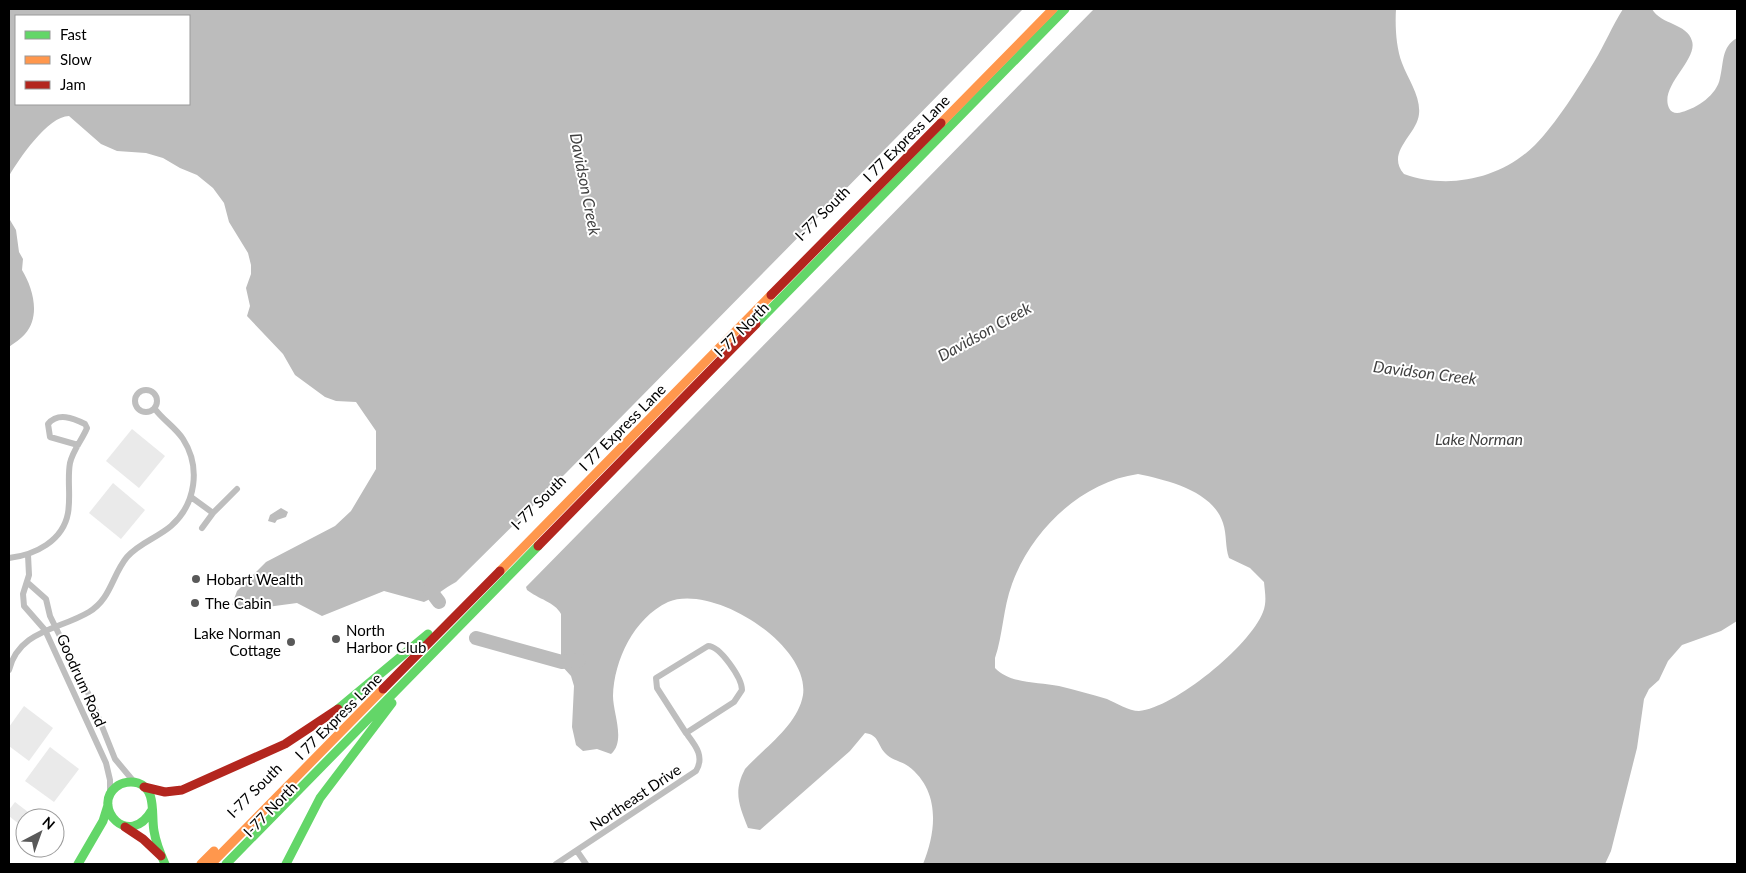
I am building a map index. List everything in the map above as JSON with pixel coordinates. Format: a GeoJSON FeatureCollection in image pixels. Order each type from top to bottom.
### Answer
{"type":"FeatureCollection","features":[{"type":"Feature","properties":{"kind":"main road","name":"I-77 South"},"geometry":{"type":"LineString","coordinates":[[201,864],[1042,9]]}},
{"type":"Feature","properties":{"kind":"main road","name":"I 77 Express Lane"},"geometry":{"type":"LineString","coordinates":[[211,864],[1052,9]]}},
{"type":"Feature","properties":{"kind":"main road","name":"I 77 Express Lane"},"geometry":{"type":"LineString","coordinates":[[226,864],[1065,9]]}},
{"type":"Feature","properties":{"kind":"main road","name":"I-77 North"},"geometry":{"type":"LineString","coordinates":[[236,864],[1075,9]]}},
{"type":"Feature","properties":{"kind":"main road"},"geometry":{"type":"LineString","coordinates":[[78,864],[103,821],[110,795],[120,784],[135,783],[165,792],[182,790],[215,773],[285,744],[335,712],[428,634]]}},
{"type":"Feature","properties":{"kind":"main road"},"geometry":{"type":"LineString","coordinates":[[286,864],[316,804],[386,709]]}},
{"type":"Feature","properties":{"kind":"main road"},"geometry":{"type":"LineString","coordinates":[[144,787],[152,800],[152,827],[163,860]]}},
{"type":"Feature","properties":{"kind":"main road"},"geometry":{"type":"LineString","coordinates":[[108,805],[110,814],[121,825],[143,839],[163,860]]}},
{"type":"Feature","properties":{"kind":"main road"},"geometry":{"type":"LineString","coordinates":[[121,825],[130,827],[140,825],[148,819],[152,810]]}},
{"type":"Feature","properties":{"kind":"street"},"geometry":{"type":"LineString","coordinates":[[9,670],[20,649],[45,630],[84,615],[100,603],[109,593],[119,570],[128,556],[139,546],[170,526],[182,514],[191,497],[194,471],[188,448],[178,433],[155,408]]}},
{"type":"Feature","properties":{"kind":"street"},"geometry":{"type":"LineString","coordinates":[[9,558],[28,555],[51,541],[64,526],[68,512],[70,462],[87,428],[86,424],[61,416],[52,419],[48,424],[50,437],[78,445]]}},
{"type":"Feature","properties":{"kind":"street"},"geometry":{"type":"LineString","coordinates":[[202,528],[213,513],[238,489]]}},
{"type":"Feature","properties":{"kind":"street"},"geometry":{"type":"LineString","coordinates":[[191,497],[213,513]]}},
{"type":"Feature","properties":{"kind":"street","name":"Goodrum Road"},"geometry":{"type":"LineString","coordinates":[[28,555],[28,583],[23,594],[24,606],[45,630],[106,763],[110,775],[110,795]]}},
{"type":"Feature","properties":{"kind":"street","name":"Goodrum Road"},"geometry":{"type":"LineString","coordinates":[[28,583],[46,599],[54,626],[91,699],[115,759],[135,783]]}},
{"type":"Feature","properties":{"kind":"street","name":"Northeast Drive"},"geometry":{"type":"LineString","coordinates":[[556,864],[696,771],[701,764],[700,755],[657,688],[656,678],[702,648],[714,646],[739,678],[742,690],[734,702],[686,733]]}},
{"type":"Feature","properties":{"kind":"street"},"geometry":{"type":"LineString","coordinates":[[577,851],[586,864]]}},
{"type":"Feature","properties":{"kind":"shaded area"},"geometry":{"type":"Polygon","coordinates":[[[132,429],[165,456],[139,488],[106,461],[132,429]]]}},
{"type":"Feature","properties":{"kind":"shaded area"},"geometry":{"type":"Polygon","coordinates":[[[113,483],[145,510],[121,539],[89,513],[113,483]]]}},
{"type":"Feature","properties":{"kind":"shaded area"},"geometry":{"type":"Polygon","coordinates":[[[24,706],[53,728],[29,761],[9,746],[9,727],[24,706]]]}},
{"type":"Feature","properties":{"kind":"shaded area"},"geometry":{"type":"Polygon","coordinates":[[[50,747],[79,769],[54,802],[25,781],[50,747]]]}},
{"type":"Feature","properties":{"kind":"shaded area"},"geometry":{"type":"Polygon","coordinates":[[[15,802],[23,808],[15,808],[15,821],[9,816],[9,810],[15,802]]]}},
{"type":"Feature","properties":{"kind":"water"},"geometry":{"type":"Polygon","coordinates":[[[9,9],[1023,9],[566,473],[456,582],[424,602],[384,591],[322,616],[297,603],[252,609],[232,605],[237,591],[266,562],[335,526],[351,511],[376,469],[376,431],[356,402],[336,401],[325,397],[295,375],[283,354],[247,316],[250,306],[246,288],[251,274],[248,253],[229,222],[224,203],[213,188],[197,175],[163,158],[146,153],[117,151],[101,144],[69,116],[52,123],[20,159],[9,176],[9,9]]]}},
{"type":"Feature","properties":{"kind":"water","name":"Lake Norman"},"geometry":{"type":"Polygon","coordinates":[[[1094,9],[1396,9],[1398,50],[1416,95],[1419,108],[1417,122],[1400,151],[1398,158],[1399,166],[1404,174],[1438,181],[1456,181],[1490,173],[1521,157],[1535,145],[1559,117],[1574,94],[1623,9],[1652,9],[1661,18],[1685,31],[1692,41],[1690,56],[1669,91],[1667,100],[1669,108],[1674,113],[1688,110],[1711,95],[1718,84],[1728,46],[1737,38],[1737,621],[1721,631],[1682,645],[1668,661],[1659,680],[1649,689],[1644,699],[1637,748],[1611,851],[1605,864],[923,864],[928,851],[933,824],[933,811],[926,787],[908,766],[887,755],[873,736],[865,733],[850,751],[760,830],[748,828],[738,792],[741,777],[745,769],[787,726],[800,706],[803,695],[801,676],[791,656],[775,638],[755,622],[709,601],[687,598],[668,602],[656,609],[645,618],[628,641],[617,668],[613,696],[618,726],[618,742],[615,748],[611,754],[597,749],[583,751],[576,745],[572,727],[574,686],[571,676],[561,665],[561,614],[555,606],[531,593],[526,587],[1094,9]],[[1138,474],[1117,479],[1097,487],[1078,498],[1045,528],[1021,564],[1012,584],[995,658],[995,668],[1001,673],[1025,682],[1059,686],[1089,694],[1139,711],[1154,707],[1171,699],[1190,687],[1227,657],[1255,626],[1265,605],[1264,582],[1250,568],[1229,558],[1224,527],[1218,512],[1210,503],[1188,489],[1138,474]]]}},
{"type":"Feature","properties":{"kind":"water"},"geometry":{"type":"Polygon","coordinates":[[[9,182],[10,220],[16,230],[19,252],[23,259],[22,270],[32,293],[34,311],[30,327],[25,334],[9,347],[9,182]]]}},
{"type":"Feature","properties":{"kind":"water"},"geometry":{"type":"Polygon","coordinates":[[[281,508],[288,512],[286,517],[277,520],[275,523],[268,521],[270,515],[281,508]]]}},
{"type":"Feature","properties":{"kind":"waterway","name":"Davidson Creek"},"geometry":{"type":"LineString","coordinates":[[435,582],[430,590],[439,602]]}},
{"type":"Feature","properties":{"kind":"waterway","name":"Davidson Creek"},"geometry":{"type":"LineString","coordinates":[[476,638],[562,662],[579,660]]}},
{"type":"Feature","properties":{"kind":"traffic: fast"},"geometry":{"type":"LineString","coordinates":[[756,324],[1065,9]]}},
{"type":"Feature","properties":{"kind":"traffic: fast"},"geometry":{"type":"LineString","coordinates":[[226,864],[538,546]]}},
{"type":"Feature","properties":{"kind":"traffic: fast"},"geometry":{"type":"LineString","coordinates":[[338,709],[428,634]]}},
{"type":"Feature","properties":{"kind":"traffic: fast"},"geometry":{"type":"LineString","coordinates":[[286,864],[320,798],[392,703]]}},
{"type":"Feature","properties":{"kind":"traffic: fast"},"geometry":{"type":"LineString","coordinates":[[152,810],[143,821],[133,826],[124,826],[110,814],[108,805],[109,795],[116,787],[127,782],[138,783],[144,786],[151,797],[155,835],[165,864]]}},
{"type":"Feature","properties":{"kind":"traffic: fast"},"geometry":{"type":"LineString","coordinates":[[78,864],[103,821],[108,805]]}},
{"type":"Feature","properties":{"kind":"traffic: slow"},"geometry":{"type":"LineString","coordinates":[[941,123],[1053,9]]}},
{"type":"Feature","properties":{"kind":"traffic: slow"},"geometry":{"type":"LineString","coordinates":[[500,571],[771,295]]}},
{"type":"Feature","properties":{"kind":"traffic: slow"},"geometry":{"type":"LineString","coordinates":[[211,864],[383,689]]}},
{"type":"Feature","properties":{"kind":"traffic: slow"},"geometry":{"type":"LineString","coordinates":[[201,864],[214,851]]}},
{"type":"Feature","properties":{"kind":"traffic: jam"},"geometry":{"type":"LineString","coordinates":[[771,295],[941,123]]}},
{"type":"Feature","properties":{"kind":"traffic: jam"},"geometry":{"type":"LineString","coordinates":[[538,546],[756,324]]}},
{"type":"Feature","properties":{"kind":"traffic: jam"},"geometry":{"type":"LineString","coordinates":[[383,689],[500,571]]}},
{"type":"Feature","properties":{"kind":"traffic: jam"},"geometry":{"type":"LineString","coordinates":[[144,787],[165,792],[182,790],[285,744],[338,709]]}},
{"type":"Feature","properties":{"kind":"traffic: jam"},"geometry":{"type":"LineString","coordinates":[[125,827],[143,839],[161,856]]}},
{"type":"Feature","properties":{"kind":"place","name":"Hobart Wealth"},"geometry":{"type":"Point","coordinates":[196,579]}},
{"type":"Feature","properties":{"kind":"place","name":"The Cabin"},"geometry":{"type":"Point","coordinates":[195,603]}},
{"type":"Feature","properties":{"kind":"place","name":"North Harbor Club"},"geometry":{"type":"Point","coordinates":[336,639]}},
{"type":"Feature","properties":{"kind":"place","name":"Lake Norman Cottage"},"geometry":{"type":"Point","coordinates":[291,642]}}]}
